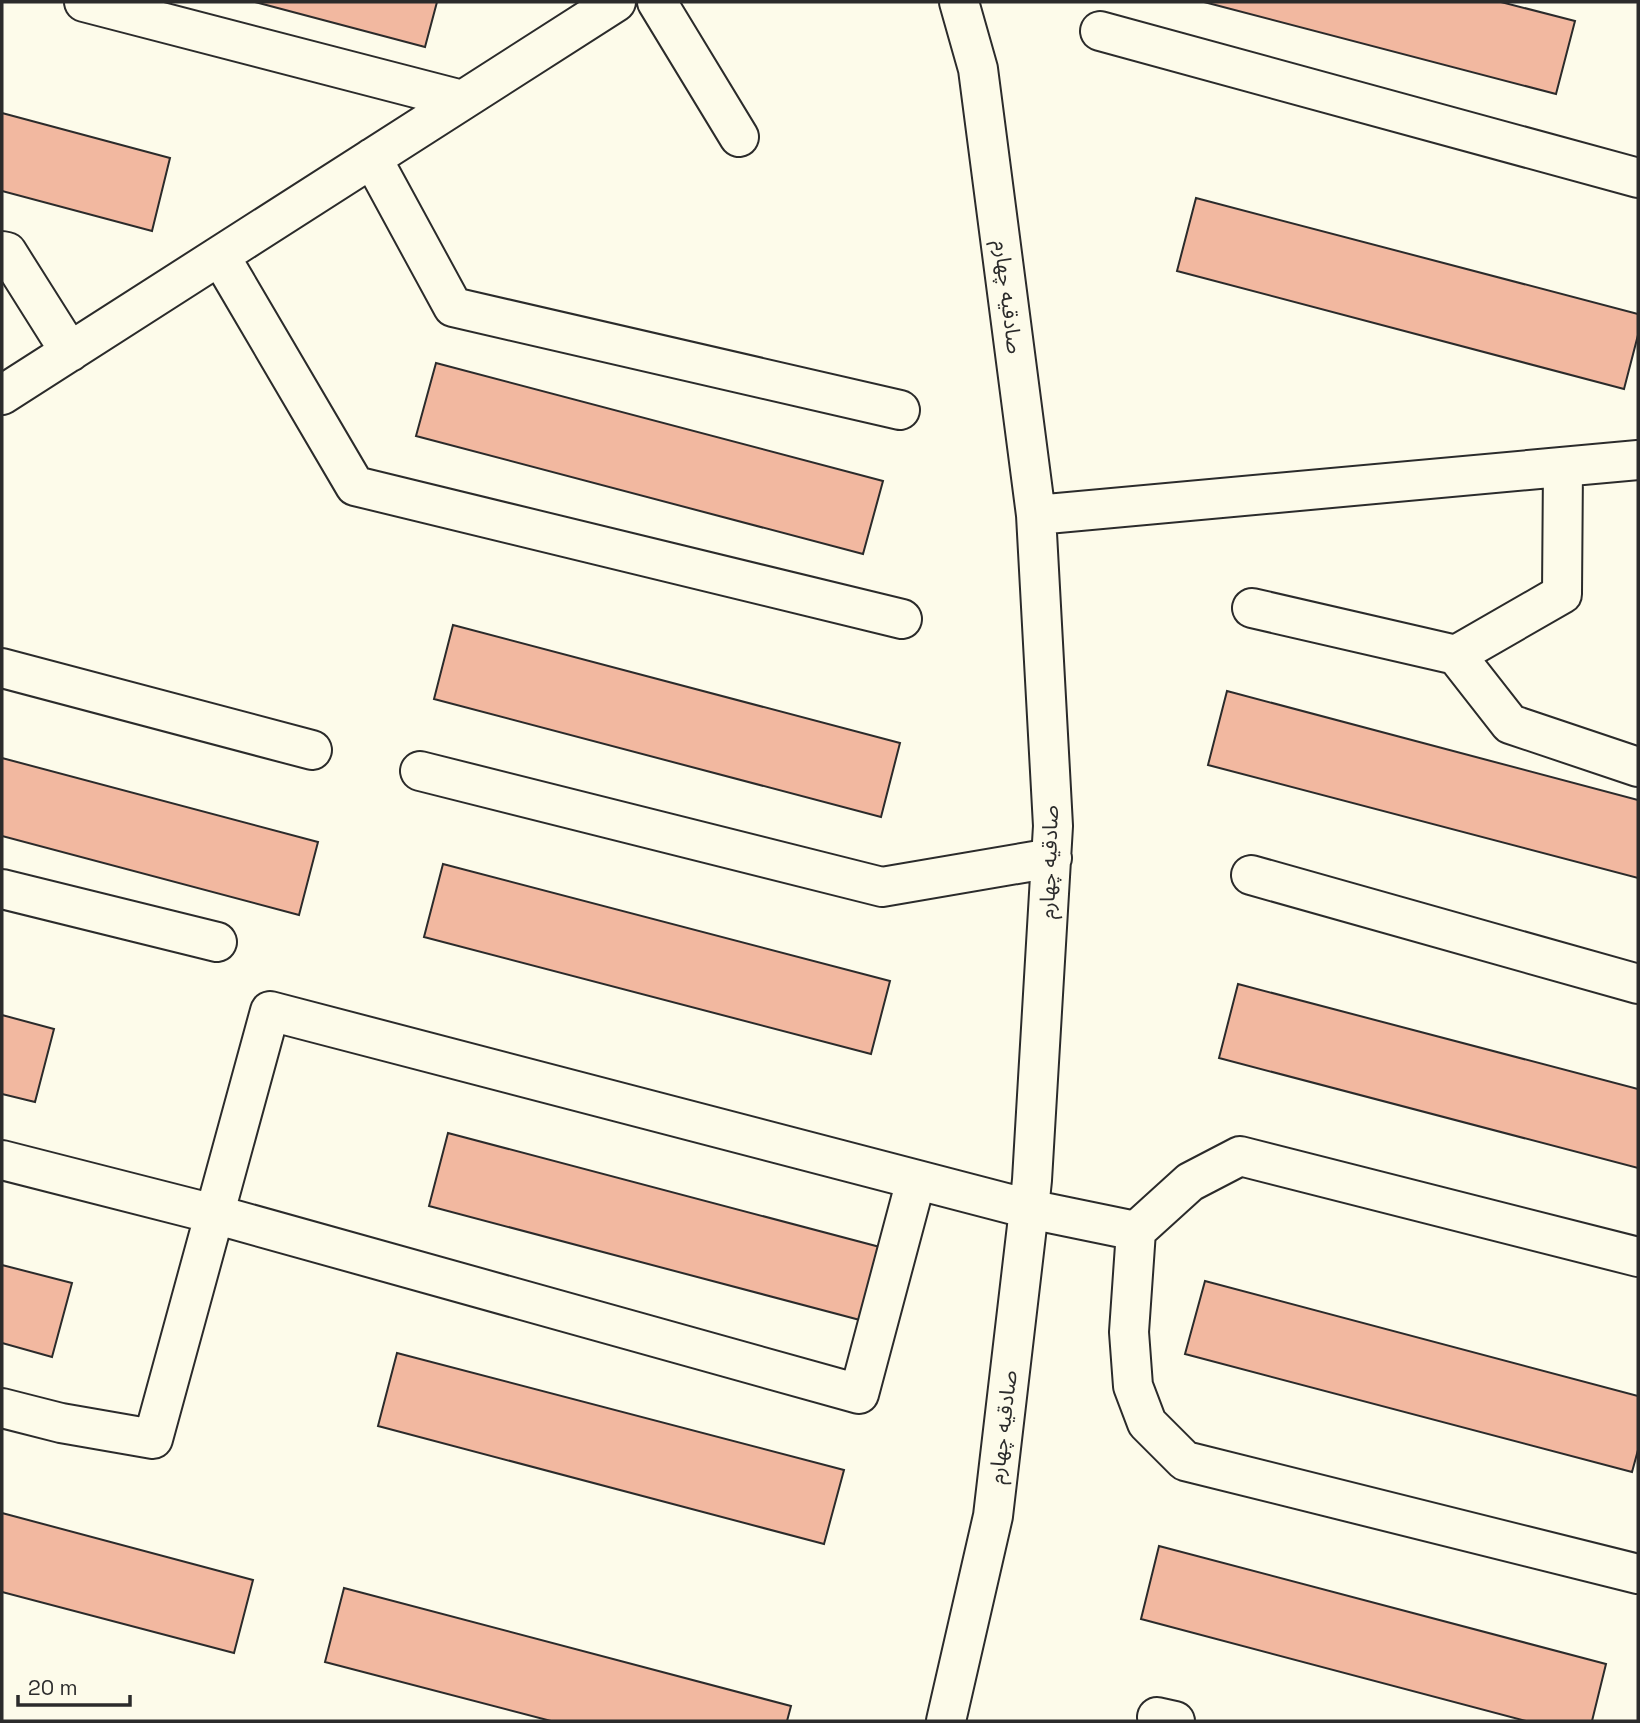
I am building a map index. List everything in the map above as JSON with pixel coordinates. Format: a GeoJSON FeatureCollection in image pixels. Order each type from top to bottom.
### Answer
{"type":"FeatureCollection","features":[{"type":"Feature","properties":{"kind":"street"},"geometry":{"type":"LineString","coordinates":[[84,2],[462,100]]}},
{"type":"Feature","properties":{"kind":"street"},"geometry":{"type":"LineString","coordinates":[[2,395],[616,2]]}},
{"type":"Feature","properties":{"kind":"street"},"geometry":{"type":"LineString","coordinates":[[657,2],[739,137]]}},
{"type":"Feature","properties":{"kind":"street","name":"صادقیه چهارم"},"geometry":{"type":"LineString","coordinates":[[946,1721],[993,1516],[1032,1180],[1053,826],[1036,515],[978,69],[959,2]]}},
{"type":"Feature","properties":{"kind":"street"},"geometry":{"type":"LineString","coordinates":[[1100,31],[1638,178]]}},
{"type":"Feature","properties":{"kind":"street"},"geometry":{"type":"LineString","coordinates":[[372,158],[453,307],[900,410]]}},
{"type":"Feature","properties":{"kind":"street"},"geometry":{"type":"LineString","coordinates":[[2,251],[7,252],[70,352]]}},
{"type":"Feature","properties":{"kind":"street"},"geometry":{"type":"LineString","coordinates":[[220,256],[355,486],[902,619]]}},
{"type":"Feature","properties":{"kind":"street"},"geometry":{"type":"LineString","coordinates":[[1036,515],[1638,460]]}},
{"type":"Feature","properties":{"kind":"street"},"geometry":{"type":"LineString","coordinates":[[1456,655],[1562,594],[1563,467]]}},
{"type":"Feature","properties":{"kind":"street"},"geometry":{"type":"LineString","coordinates":[[1252,608],[1456,655],[1510,724],[1638,767]]}},
{"type":"Feature","properties":{"kind":"street"},"geometry":{"type":"LineString","coordinates":[[2,668],[312,750]]}},
{"type":"Feature","properties":{"kind":"street"},"geometry":{"type":"LineString","coordinates":[[420,771],[882,887],[1052,858]]}},
{"type":"Feature","properties":{"kind":"street"},"geometry":{"type":"LineString","coordinates":[[1251,875],[1638,983]]}},
{"type":"Feature","properties":{"kind":"street"},"geometry":{"type":"LineString","coordinates":[[2,889],[217,942]]}},
{"type":"Feature","properties":{"kind":"street"},"geometry":{"type":"LineString","coordinates":[[2,1408],[61,1423],[153,1440],[270,1011],[1029,1209],[1136,1231]]}},
{"type":"Feature","properties":{"kind":"street"},"geometry":{"type":"LineString","coordinates":[[1638,1257],[1240,1156],[1190,1182],[1136,1231],[1129,1332],[1133,1386],[1147,1423],[1185,1461],[1638,1574]]}},
{"type":"Feature","properties":{"kind":"street"},"geometry":{"type":"LineString","coordinates":[[2,1160],[214,1214],[859,1394],[916,1180]]}},
{"type":"Feature","properties":{"kind":"building"},"geometry":{"type":"Polygon","coordinates":[[[255,2],[437,2],[425,47],[255,2]]]}},
{"type":"Feature","properties":{"kind":"building"},"geometry":{"type":"Polygon","coordinates":[[[1204,2],[1501,2],[1575,21],[1556,94],[1204,2]]]}},
{"type":"Feature","properties":{"kind":"building"},"geometry":{"type":"Polygon","coordinates":[[[2,113],[170,158],[152,231],[2,191],[2,113]]]}},
{"type":"Feature","properties":{"kind":"building"},"geometry":{"type":"Polygon","coordinates":[[[1196,198],[1638,314],[1638,335],[1624,389],[1177,271],[1196,198]]]}},
{"type":"Feature","properties":{"kind":"building"},"geometry":{"type":"Polygon","coordinates":[[[436,363],[883,481],[863,554],[416,436],[436,363]]]}},
{"type":"Feature","properties":{"kind":"building"},"geometry":{"type":"Polygon","coordinates":[[[453,625],[900,743],[881,817],[434,699],[453,625]]]}},
{"type":"Feature","properties":{"kind":"building"},"geometry":{"type":"Polygon","coordinates":[[[1227,691],[1638,800],[1638,878],[1208,765],[1227,691]]]}},
{"type":"Feature","properties":{"kind":"building"},"geometry":{"type":"Polygon","coordinates":[[[2,758],[318,842],[299,915],[2,836],[2,758]]]}},
{"type":"Feature","properties":{"kind":"building"},"geometry":{"type":"Polygon","coordinates":[[[443,864],[890,981],[871,1054],[424,937],[443,864]]]}},
{"type":"Feature","properties":{"kind":"building"},"geometry":{"type":"Polygon","coordinates":[[[1238,984],[1638,1089],[1638,1168],[1219,1058],[1238,984]]]}},
{"type":"Feature","properties":{"kind":"building"},"geometry":{"type":"Polygon","coordinates":[[[2,1015],[54,1029],[35,1102],[2,1094],[2,1015]]]}},
{"type":"Feature","properties":{"kind":"building"},"geometry":{"type":"Polygon","coordinates":[[[448,1133],[895,1251],[875,1324],[429,1206],[448,1133]]]}},
{"type":"Feature","properties":{"kind":"building"},"geometry":{"type":"Polygon","coordinates":[[[2,1265],[72,1283],[52,1357],[2,1343],[2,1265]]]}},
{"type":"Feature","properties":{"kind":"building"},"geometry":{"type":"Polygon","coordinates":[[[1205,1281],[1638,1396],[1638,1450],[1632,1472],[1185,1354],[1205,1281]]]}},
{"type":"Feature","properties":{"kind":"building"},"geometry":{"type":"Polygon","coordinates":[[[397,1353],[844,1470],[824,1544],[378,1426],[397,1353]]]}},
{"type":"Feature","properties":{"kind":"building"},"geometry":{"type":"Polygon","coordinates":[[[2,1513],[253,1580],[234,1653],[2,1592],[2,1513]]]}},
{"type":"Feature","properties":{"kind":"building"},"geometry":{"type":"Polygon","coordinates":[[[1159,1546],[1606,1664],[1592,1721],[1526,1721],[1141,1619],[1159,1546]]]}},
{"type":"Feature","properties":{"kind":"building"},"geometry":{"type":"Polygon","coordinates":[[[344,1588],[791,1706],[787,1721],[551,1721],[325,1662],[344,1588]]]}}]}
